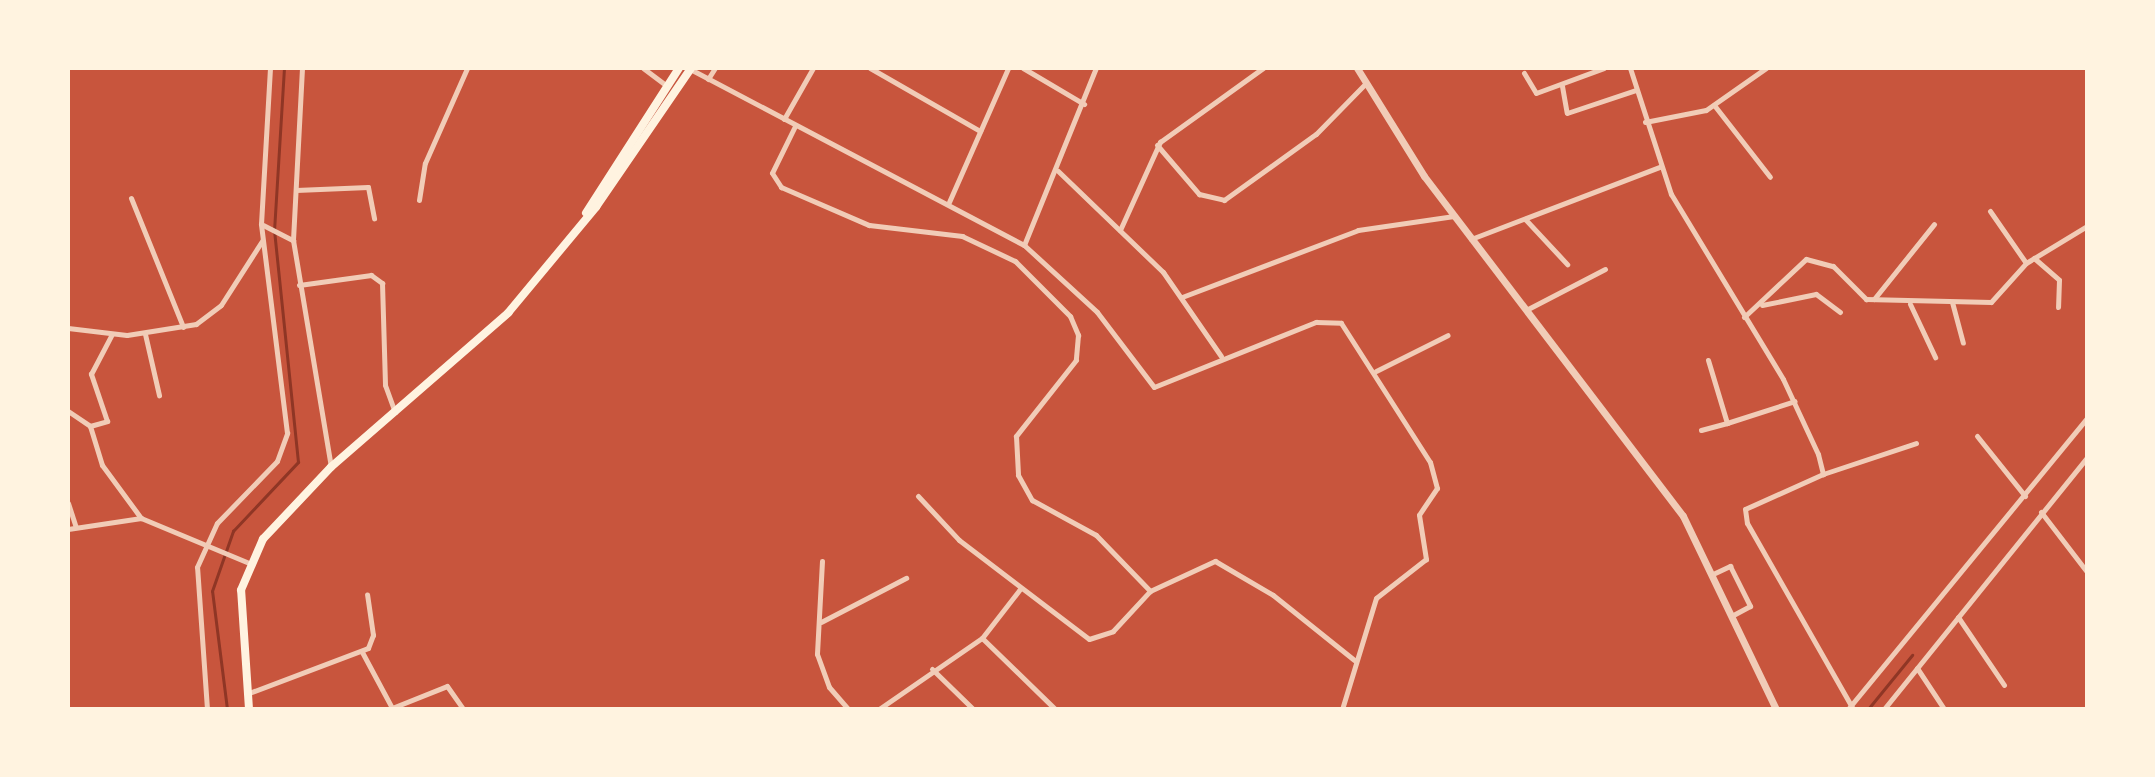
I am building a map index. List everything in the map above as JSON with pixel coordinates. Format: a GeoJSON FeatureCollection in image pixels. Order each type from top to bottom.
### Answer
{"type":"FeatureCollection","features":[{"type":"Feature","properties":{"kind":"main road"},"geometry":{"type":"LineString","coordinates":[[584,218],[667,86],[677,72],[691,68]]}},
{"type":"Feature","properties":{"kind":"main road"},"geometry":{"type":"LineString","coordinates":[[249,709],[240,604],[249,563],[272,527],[331,467],[508,313],[584,218],[691,68]]}},
{"type":"Feature","properties":{"kind":"street"},"geometry":{"type":"LineString","coordinates":[[207,709],[194,588],[206,546],[225,512],[277,461],[287,433],[261,224],[270,68]]}},
{"type":"Feature","properties":{"kind":"street"},"geometry":{"type":"LineString","coordinates":[[302,68],[296,190],[290,240],[331,467]]}},
{"type":"Feature","properties":{"kind":"street"},"geometry":{"type":"LineString","coordinates":[[419,200],[425,163],[467,68]]}},
{"type":"Feature","properties":{"kind":"street"},"geometry":{"type":"LineString","coordinates":[[643,68],[667,86]]}},
{"type":"Feature","properties":{"kind":"street"},"geometry":{"type":"LineString","coordinates":[[691,68],[795,126],[1024,245],[1097,312],[1154,387],[1221,356],[1337,321],[1376,371],[1430,462],[1437,488],[1419,515],[1426,559],[1376,598],[1354,660],[1342,709]]}},
{"type":"Feature","properties":{"kind":"street"},"geometry":{"type":"LineString","coordinates":[[708,79],[715,68]]}},
{"type":"Feature","properties":{"kind":"street"},"geometry":{"type":"LineString","coordinates":[[784,119],[813,68]]}},
{"type":"Feature","properties":{"kind":"street"},"geometry":{"type":"LineString","coordinates":[[870,68],[980,131]]}},
{"type":"Feature","properties":{"kind":"street"},"geometry":{"type":"LineString","coordinates":[[948,203],[1008,68]]}},
{"type":"Feature","properties":{"kind":"street"},"geometry":{"type":"LineString","coordinates":[[1023,68],[1084,104]]}},
{"type":"Feature","properties":{"kind":"street"},"geometry":{"type":"LineString","coordinates":[[1024,245],[1058,171],[1096,68]]}},
{"type":"Feature","properties":{"kind":"street"},"geometry":{"type":"LineString","coordinates":[[1120,230],[1157,145],[1263,68]]}},
{"type":"Feature","properties":{"kind":"street"},"geometry":{"type":"LineString","coordinates":[[1357,68],[1470,239],[1683,516],[1715,573],[1776,709]]}},
{"type":"Feature","properties":{"kind":"street"},"geometry":{"type":"LineString","coordinates":[[1524,73],[1534,92],[1562,86],[1602,68]]}},
{"type":"Feature","properties":{"kind":"street"},"geometry":{"type":"LineString","coordinates":[[1630,68],[1660,167],[1795,401],[1823,474]]}},
{"type":"Feature","properties":{"kind":"street"},"geometry":{"type":"LineString","coordinates":[[1645,122],[1714,105],[1766,68]]}},
{"type":"Feature","properties":{"kind":"street"},"geometry":{"type":"LineString","coordinates":[[1157,145],[1199,194],[1224,200],[1316,134],[1366,83]]}},
{"type":"Feature","properties":{"kind":"street"},"geometry":{"type":"LineString","coordinates":[[1562,86],[1567,113],[1636,90]]}},
{"type":"Feature","properties":{"kind":"street"},"geometry":{"type":"LineString","coordinates":[[1714,105],[1770,177]]}},
{"type":"Feature","properties":{"kind":"street"},"geometry":{"type":"LineString","coordinates":[[795,126],[772,173],[781,187],[869,225],[962,236],[1015,261],[1070,316],[1078,335],[1076,360],[1016,436],[1018,475],[1032,500],[1096,535],[1150,591]]}},
{"type":"Feature","properties":{"kind":"street"},"geometry":{"type":"LineString","coordinates":[[1470,239],[1660,167]]}},
{"type":"Feature","properties":{"kind":"street"},"geometry":{"type":"LineString","coordinates":[[1058,171],[1120,230],[1182,297],[1221,356]]}},
{"type":"Feature","properties":{"kind":"street"},"geometry":{"type":"LineString","coordinates":[[296,190],[368,187],[374,218]]}},
{"type":"Feature","properties":{"kind":"street"},"geometry":{"type":"LineString","coordinates":[[131,198],[183,327]]}},
{"type":"Feature","properties":{"kind":"street"},"geometry":{"type":"LineString","coordinates":[[1990,211],[2026,263]]}},
{"type":"Feature","properties":{"kind":"street"},"geometry":{"type":"LineString","coordinates":[[1182,297],[1358,230],[1454,216]]}},
{"type":"Feature","properties":{"kind":"street"},"geometry":{"type":"LineString","coordinates":[[1525,219],[1567,264]]}},
{"type":"Feature","properties":{"kind":"street"},"geometry":{"type":"LineString","coordinates":[[261,224],[290,240]]}},
{"type":"Feature","properties":{"kind":"street"},"geometry":{"type":"LineString","coordinates":[[1873,300],[1934,224]]}},
{"type":"Feature","properties":{"kind":"street"},"geometry":{"type":"LineString","coordinates":[[1744,317],[1762,305],[1806,259],[1833,266],[1849,289],[1873,300],[1910,304],[1997,300],[2026,263],[2087,226]]}},
{"type":"Feature","properties":{"kind":"street"},"geometry":{"type":"LineString","coordinates":[[68,328],[112,334],[145,334],[183,327],[221,305],[262,241]]}},
{"type":"Feature","properties":{"kind":"street"},"geometry":{"type":"LineString","coordinates":[[2034,258],[2059,280],[2058,307]]}},
{"type":"Feature","properties":{"kind":"street"},"geometry":{"type":"LineString","coordinates":[[1525,310],[1605,269]]}},
{"type":"Feature","properties":{"kind":"street"},"geometry":{"type":"LineString","coordinates":[[299,285],[371,275],[382,283],[385,385],[395,412]]}},
{"type":"Feature","properties":{"kind":"street"},"geometry":{"type":"LineString","coordinates":[[1762,305],[1816,294],[1840,312]]}},
{"type":"Feature","properties":{"kind":"street"},"geometry":{"type":"LineString","coordinates":[[1952,302],[1963,343]]}},
{"type":"Feature","properties":{"kind":"street"},"geometry":{"type":"LineString","coordinates":[[1910,304],[1935,357]]}},
{"type":"Feature","properties":{"kind":"street"},"geometry":{"type":"LineString","coordinates":[[90,426],[107,421],[91,374],[112,334]]}},
{"type":"Feature","properties":{"kind":"street"},"geometry":{"type":"LineString","coordinates":[[145,334],[159,395]]}},
{"type":"Feature","properties":{"kind":"street"},"geometry":{"type":"LineString","coordinates":[[1376,371],[1448,335]]}},
{"type":"Feature","properties":{"kind":"street"},"geometry":{"type":"LineString","coordinates":[[1708,360],[1727,423]]}},
{"type":"Feature","properties":{"kind":"street"},"geometry":{"type":"LineString","coordinates":[[1701,430],[1795,401]]}},
{"type":"Feature","properties":{"kind":"street"},"geometry":{"type":"LineString","coordinates":[[68,411],[90,426],[102,465],[141,518],[206,546],[217,547],[249,563]]}},
{"type":"Feature","properties":{"kind":"street"},"geometry":{"type":"LineString","coordinates":[[1916,443],[1823,474],[1745,509],[1747,523],[1851,708],[2087,418]]}},
{"type":"Feature","properties":{"kind":"street"},"geometry":{"type":"LineString","coordinates":[[1977,436],[2025,496]]}},
{"type":"Feature","properties":{"kind":"street"},"geometry":{"type":"LineString","coordinates":[[1884,709],[2087,457]]}},
{"type":"Feature","properties":{"kind":"street"},"geometry":{"type":"LineString","coordinates":[[918,496],[1020,589],[1093,640],[1113,631],[1150,591],[1208,561],[1225,564],[1354,660]]}},
{"type":"Feature","properties":{"kind":"street"},"geometry":{"type":"LineString","coordinates":[[68,503],[76,527]]}},
{"type":"Feature","properties":{"kind":"street"},"geometry":{"type":"LineString","coordinates":[[2041,512],[2087,572]]}},
{"type":"Feature","properties":{"kind":"street"},"geometry":{"type":"LineString","coordinates":[[68,529],[141,518]]}},
{"type":"Feature","properties":{"kind":"street"},"geometry":{"type":"LineString","coordinates":[[822,561],[822,672],[848,709]]}},
{"type":"Feature","properties":{"kind":"street"},"geometry":{"type":"LineString","coordinates":[[1715,573],[1730,566],[1750,606],[1733,615]]}},
{"type":"Feature","properties":{"kind":"street"},"geometry":{"type":"LineString","coordinates":[[820,622],[906,578]]}},
{"type":"Feature","properties":{"kind":"street"},"geometry":{"type":"LineString","coordinates":[[879,709],[932,669],[982,638],[1020,589]]}},
{"type":"Feature","properties":{"kind":"street"},"geometry":{"type":"LineString","coordinates":[[249,693],[362,652],[373,635],[367,594]]}},
{"type":"Feature","properties":{"kind":"street"},"geometry":{"type":"LineString","coordinates":[[1958,617],[2004,685]]}},
{"type":"Feature","properties":{"kind":"street"},"geometry":{"type":"LineString","coordinates":[[982,638],[1055,709]]}},
{"type":"Feature","properties":{"kind":"street"},"geometry":{"type":"LineString","coordinates":[[362,652],[392,708],[447,686],[463,709]]}},
{"type":"Feature","properties":{"kind":"street"},"geometry":{"type":"LineString","coordinates":[[1917,668],[1944,709]]}},
{"type":"Feature","properties":{"kind":"street"},"geometry":{"type":"LineString","coordinates":[[932,669],[973,709]]}},
{"type":"Feature","properties":{"kind":"waterway"},"geometry":{"type":"LineString","coordinates":[[227,709],[212,591],[233,531],[298,462],[274,231],[284,68]]}},
{"type":"Feature","properties":{"kind":"waterway"},"geometry":{"type":"LineString","coordinates":[[1868,709],[1912,655]]}}]}
